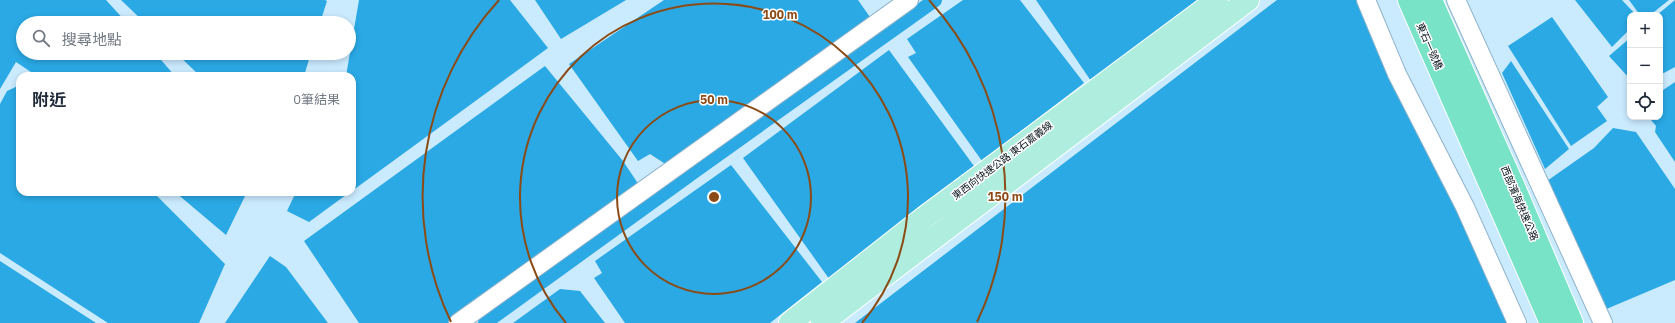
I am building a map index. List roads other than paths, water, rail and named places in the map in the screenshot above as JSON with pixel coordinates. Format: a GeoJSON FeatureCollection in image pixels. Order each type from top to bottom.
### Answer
{"type":"FeatureCollection","features":[{"type":"Feature","properties":{"kind":"highway","name":"東石一號橋"},"geometry":{"type":"LineString","coordinates":[[1410,0],[1459,88]]}},
{"type":"Feature","properties":{"kind":"highway","name":"東石一號橋"},"geometry":{"type":"LineString","coordinates":[[1431,0],[1459,88]]}},
{"type":"Feature","properties":{"kind":"highway","name":"西部濱海快速公路"},"geometry":{"type":"LineString","coordinates":[[1459,88],[1550,323]]}},
{"type":"Feature","properties":{"kind":"highway","name":"西部濱海快速公路"},"geometry":{"type":"LineString","coordinates":[[1459,88],[1572,323]]}},
{"type":"Feature","properties":{"kind":"main road","name":"東西向快速公路 東石嘉義線"},"geometry":{"type":"LineString","coordinates":[[790,323],[932,213],[1217,0]]}},
{"type":"Feature","properties":{"kind":"main road","name":"東西向快速公路 東石嘉義線"},"geometry":{"type":"LineString","coordinates":[[822,323],[1248,0]]}},
{"type":"Feature","properties":{"kind":"street"},"geometry":{"type":"LineString","coordinates":[[458,323],[909,0]]}},
{"type":"Feature","properties":{"kind":"street"},"geometry":{"type":"LineString","coordinates":[[1366,0],[1397,74],[1465,207],[1517,323]]}},
{"type":"Feature","properties":{"kind":"street"},"geometry":{"type":"LineString","coordinates":[[1435,0],[1451,24],[1486,66]]}},
{"type":"Feature","properties":{"kind":"street"},"geometry":{"type":"LineString","coordinates":[[1456,0],[1602,323]]}},
{"type":"Feature","properties":{"kind":"water"},"geometry":{"type":"Polygon","coordinates":[[[0,0],[106,0],[121,16],[16,16],[16,60],[161,60],[172,72],[31,72],[16,62],[0,89],[0,0]]]}},
{"type":"Feature","properties":{"kind":"water"},"geometry":{"type":"Polygon","coordinates":[[[121,0],[327,1],[322,16],[138,16],[121,0]]]}},
{"type":"Feature","properties":{"kind":"water"},"geometry":{"type":"Polygon","coordinates":[[[359,0],[510,0],[548,48],[356,188],[356,72],[347,72],[349,60],[356,60],[356,18],[359,0]]]}},
{"type":"Feature","properties":{"kind":"water"},"geometry":{"type":"Polygon","coordinates":[[[535,0],[626,0],[561,39],[535,0]]]}},
{"type":"Feature","properties":{"kind":"water"},"geometry":{"type":"Polygon","coordinates":[[[664,0],[858,0],[872,20],[667,165],[650,154],[638,161],[569,64],[664,0]]]}},
{"type":"Feature","properties":{"kind":"water"},"geometry":{"type":"Polygon","coordinates":[[[963,0],[1020,0],[1084,83],[982,161],[908,57],[916,53],[907,39],[963,0]]]}},
{"type":"Feature","properties":{"kind":"water"},"geometry":{"type":"Polygon","coordinates":[[[1036,0],[1198,0],[1091,81],[1036,0]]]}},
{"type":"Feature","properties":{"kind":"water"},"geometry":{"type":"Polygon","coordinates":[[[1277,0],[1365,0],[1511,323],[855,323],[1277,0]]]}},
{"type":"Feature","properties":{"kind":"water"},"geometry":{"type":"Polygon","coordinates":[[[1575,0],[1622,0],[1633,12],[1627,12],[1627,32],[1612,47],[1575,0]]]}},
{"type":"Feature","properties":{"kind":"water"},"geometry":{"type":"Polygon","coordinates":[[[1629,0],[1669,0],[1654,12],[1638,12],[1629,0]]]}},
{"type":"Feature","properties":{"kind":"water"},"geometry":{"type":"Polygon","coordinates":[[[1675,0],[1675,67],[1663,73],[1663,12],[1661,12],[1675,0]]]}},
{"type":"Feature","properties":{"kind":"water"},"geometry":{"type":"Polygon","coordinates":[[[1552,17],[1608,97],[1597,107],[1607,121],[1571,146],[1508,46],[1552,17]]]}},
{"type":"Feature","properties":{"kind":"water"},"geometry":{"type":"Polygon","coordinates":[[[1627,41],[1627,76],[1609,56],[1627,41]]]}},
{"type":"Feature","properties":{"kind":"water"},"geometry":{"type":"Polygon","coordinates":[[[889,50],[974,166],[830,280],[743,158],[889,50]]]}},
{"type":"Feature","properties":{"kind":"water"},"geometry":{"type":"Polygon","coordinates":[[[183,60],[309,60],[305,72],[196,72],[183,60]]]}},
{"type":"Feature","properties":{"kind":"water"},"geometry":{"type":"Polygon","coordinates":[[[1511,61],[1569,149],[1545,169],[1502,73],[1511,61]]]}},
{"type":"Feature","properties":{"kind":"water"},"geometry":{"type":"Polygon","coordinates":[[[545,66],[623,161],[639,185],[455,323],[359,323],[304,241],[545,66]]]}},
{"type":"Feature","properties":{"kind":"water"},"geometry":{"type":"Polygon","coordinates":[[[1675,82],[1675,162],[1655,132],[1656,126],[1651,120],[1663,120],[1663,90],[1675,82]]]}},
{"type":"Feature","properties":{"kind":"water"},"geometry":{"type":"Polygon","coordinates":[[[16,87],[16,196],[157,196],[225,264],[199,323],[108,323],[0,253],[0,104],[7,91],[16,87]]]}},
{"type":"Feature","properties":{"kind":"water"},"geometry":{"type":"Polygon","coordinates":[[[1613,128],[1636,132],[1675,189],[1675,280],[1604,310],[1547,181],[1594,148],[1613,128]]]}},
{"type":"Feature","properties":{"kind":"water"},"geometry":{"type":"Polygon","coordinates":[[[731,165],[822,282],[770,323],[625,323],[594,278],[602,273],[595,261],[731,165]]]}},
{"type":"Feature","properties":{"kind":"water"},"geometry":{"type":"Polygon","coordinates":[[[180,196],[245,196],[226,235],[180,196]]]}},
{"type":"Feature","properties":{"kind":"water"},"geometry":{"type":"Polygon","coordinates":[[[294,196],[345,196],[309,222],[287,211],[294,196]]]}},
{"type":"Feature","properties":{"kind":"water"},"geometry":{"type":"Polygon","coordinates":[[[270,256],[286,267],[328,323],[225,323],[270,256]]]}},
{"type":"Feature","properties":{"kind":"water"},"geometry":{"type":"Polygon","coordinates":[[[0,261],[96,323],[0,323],[0,261]]]}},
{"type":"Feature","properties":{"kind":"water"},"geometry":{"type":"Polygon","coordinates":[[[560,289],[580,291],[605,323],[513,323],[560,289]]]}},
{"type":"Feature","properties":{"kind":"waterway"},"geometry":{"type":"LineString","coordinates":[[485,323],[935,0]]}}]}
